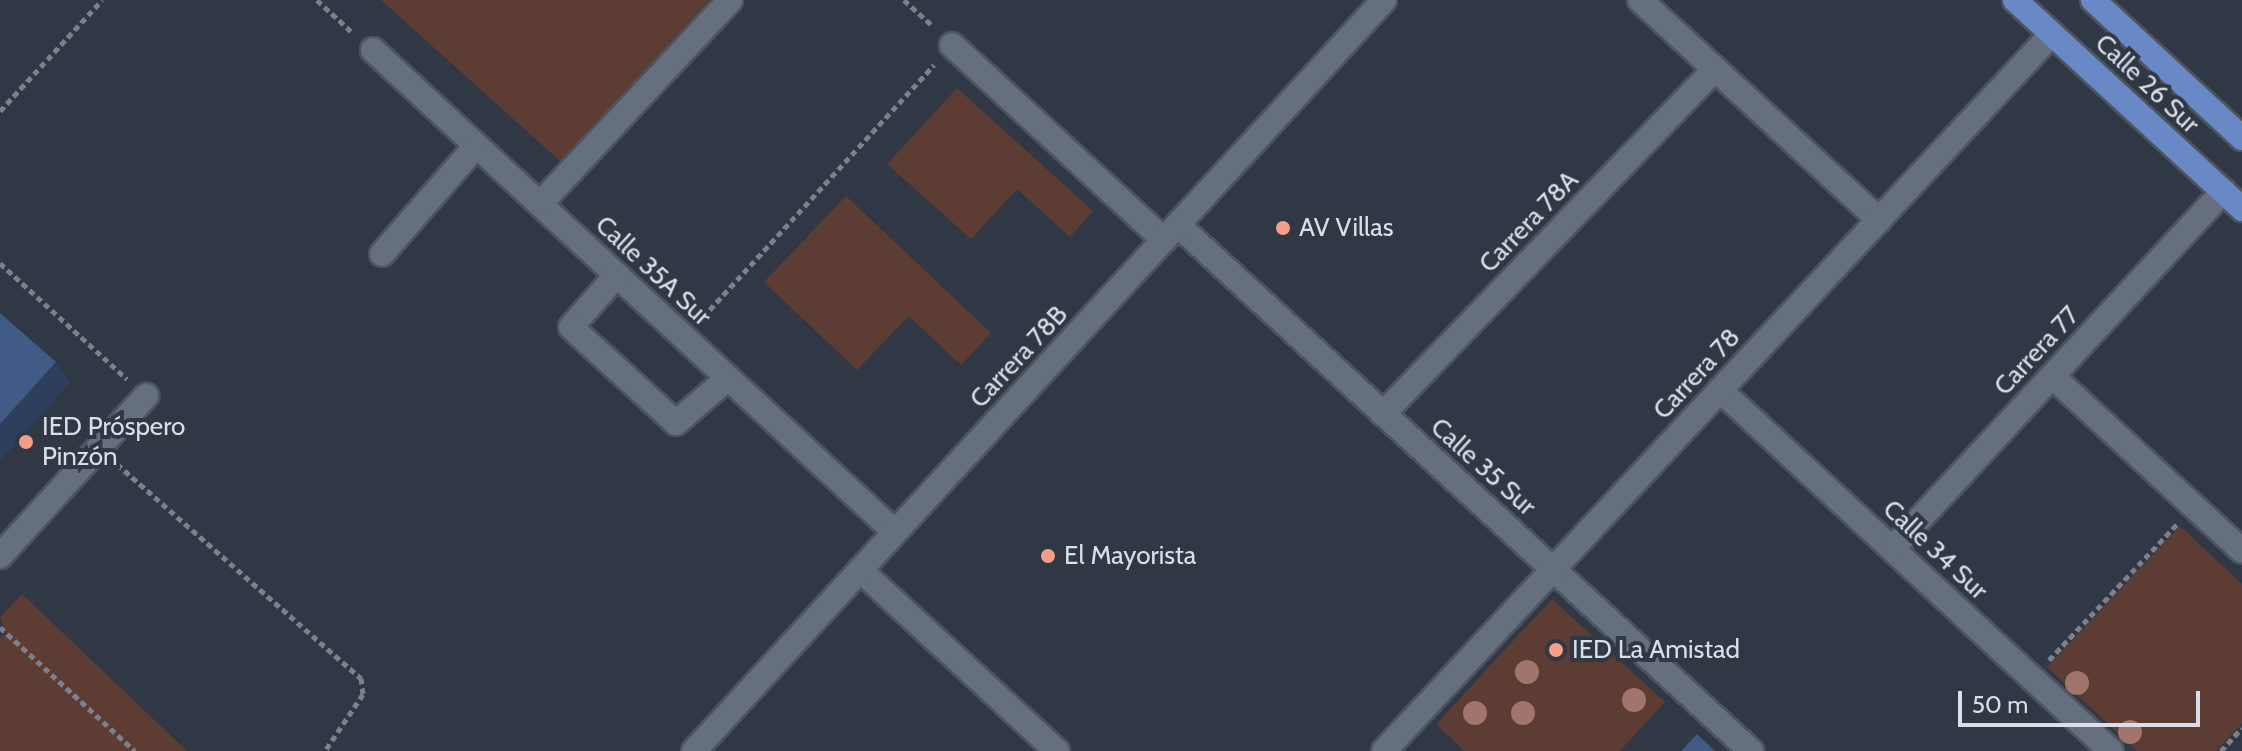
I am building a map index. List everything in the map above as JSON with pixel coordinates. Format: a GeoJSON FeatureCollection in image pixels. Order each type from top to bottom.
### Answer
{"type":"FeatureCollection","features":[{"type":"Feature","properties":{"kind":"main road","name":"Calle 26 Sur"},"geometry":{"type":"LineString","coordinates":[[2015,0],[2242,209]]}},
{"type":"Feature","properties":{"kind":"main road","name":"Calle 26 Sur"},"geometry":{"type":"LineString","coordinates":[[2106,4],[2242,138]]}},
{"type":"Feature","properties":{"kind":"street"},"geometry":{"type":"LineString","coordinates":[[540,204],[730,0]]}},
{"type":"Feature","properties":{"kind":"street","name":"Carrera 78B"},"geometry":{"type":"LineString","coordinates":[[694,751],[1384,0]]}},
{"type":"Feature","properties":{"kind":"street"},"geometry":{"type":"LineString","coordinates":[[1640,0],[1879,220]]}},
{"type":"Feature","properties":{"kind":"street","name":"Carrera 78"},"geometry":{"type":"LineString","coordinates":[[1384,751],[2052,34]]}},
{"type":"Feature","properties":{"kind":"street","name":"Calle 35 Sur"},"geometry":{"type":"LineString","coordinates":[[952,45],[1383,414],[1751,751]]}},
{"type":"Feature","properties":{"kind":"street","name":"Calle 35A Sur"},"geometry":{"type":"LineString","coordinates":[[373,50],[895,532]]}},
{"type":"Feature","properties":{"kind":"street","name":"Carrera 78A"},"geometry":{"type":"LineString","coordinates":[[1383,414],[1715,69]]}},
{"type":"Feature","properties":{"kind":"street"},"geometry":{"type":"LineString","coordinates":[[382,254],[476,146]]}},
{"type":"Feature","properties":{"kind":"street","name":"Carrera 77"},"geometry":{"type":"LineString","coordinates":[[1892,549],[2223,191]]}},
{"type":"Feature","properties":{"kind":"street"},"geometry":{"type":"LineString","coordinates":[[617,275],[571,327],[676,423],[728,378]]}},
{"type":"Feature","properties":{"kind":"street"},"geometry":{"type":"LineString","coordinates":[[2052,376],[2242,551]]}},
{"type":"Feature","properties":{"kind":"street","name":"Calle 34 Sur"},"geometry":{"type":"LineString","coordinates":[[1720,390],[2111,751]]}},
{"type":"Feature","properties":{"kind":"street"},"geometry":{"type":"LineString","coordinates":[[0,556],[146,396]]}},
{"type":"Feature","properties":{"kind":"street"},"geometry":{"type":"LineString","coordinates":[[860,570],[1057,751]]}},
{"type":"Feature","properties":{"kind":"path"},"geometry":{"type":"LineString","coordinates":[[0,111],[102,0]]}},
{"type":"Feature","properties":{"kind":"path"},"geometry":{"type":"LineString","coordinates":[[317,0],[373,50]]}},
{"type":"Feature","properties":{"kind":"path"},"geometry":{"type":"LineString","coordinates":[[685,337],[952,45],[904,0]]}},
{"type":"Feature","properties":{"kind":"path"},"geometry":{"type":"LineString","coordinates":[[0,263],[146,396]]}},
{"type":"Feature","properties":{"kind":"path"},"geometry":{"type":"LineString","coordinates":[[98,448],[361,678],[363,694],[325,751]]}},
{"type":"Feature","properties":{"kind":"path"},"geometry":{"type":"LineString","coordinates":[[2032,678],[2194,506]]}},
{"type":"Feature","properties":{"kind":"path"},"geometry":{"type":"LineString","coordinates":[[0,627],[135,751]]}},
{"type":"Feature","properties":{"kind":"path"},"geometry":{"type":"LineString","coordinates":[[2221,751],[2242,728]]}},
{"type":"Feature","properties":{"kind":"shaded area"},"geometry":{"type":"Polygon","coordinates":[[[381,0],[709,0],[561,162],[381,0]]]}},
{"type":"Feature","properties":{"kind":"shaded area"},"geometry":{"type":"Polygon","coordinates":[[[957,88],[1093,211],[1070,237],[1017,189],[971,239],[887,164],[957,88]]]}},
{"type":"Feature","properties":{"kind":"shaded area"},"geometry":{"type":"Polygon","coordinates":[[[846,196],[991,333],[961,365],[909,316],[857,370],[764,282],[846,196]]]}},
{"type":"Feature","properties":{"kind":"shaded area"},"geometry":{"type":"Polygon","coordinates":[[[2180,526],[2242,584],[2242,723],[2216,751],[2137,751],[2047,667],[2180,526]]]}},
{"type":"Feature","properties":{"kind":"shaded area"},"geometry":{"type":"Polygon","coordinates":[[[22,594],[187,751],[0,751],[0,639],[6,633],[0,617],[22,594]]]}},
{"type":"Feature","properties":{"kind":"shaded area","name":"IED La Amistad"},"geometry":{"type":"Polygon","coordinates":[[[1552,599],[1665,702],[1620,751],[1464,751],[1436,724],[1552,599]]]}},
{"type":"Feature","properties":{"kind":"building"},"geometry":{"type":"Polygon","coordinates":[[[0,313],[56,362],[0,424],[0,313]]]}},
{"type":"Feature","properties":{"kind":"building"},"geometry":{"type":"Polygon","coordinates":[[[1697,734],[1715,751],[1681,751],[1697,734]]]}},
{"type":"Feature","properties":{"kind":"place","name":"AV Villas"},"geometry":{"type":"Point","coordinates":[1283,228]}},
{"type":"Feature","properties":{"kind":"place","name":"IED Próspero Pinzón"},"geometry":{"type":"Point","coordinates":[26,442]}},
{"type":"Feature","properties":{"kind":"place","name":"El Mayorista"},"geometry":{"type":"Point","coordinates":[1048,556]}},
{"type":"Feature","properties":{"kind":"place","name":"IED La Amistad"},"geometry":{"type":"Point","coordinates":[1556,650]}}]}
